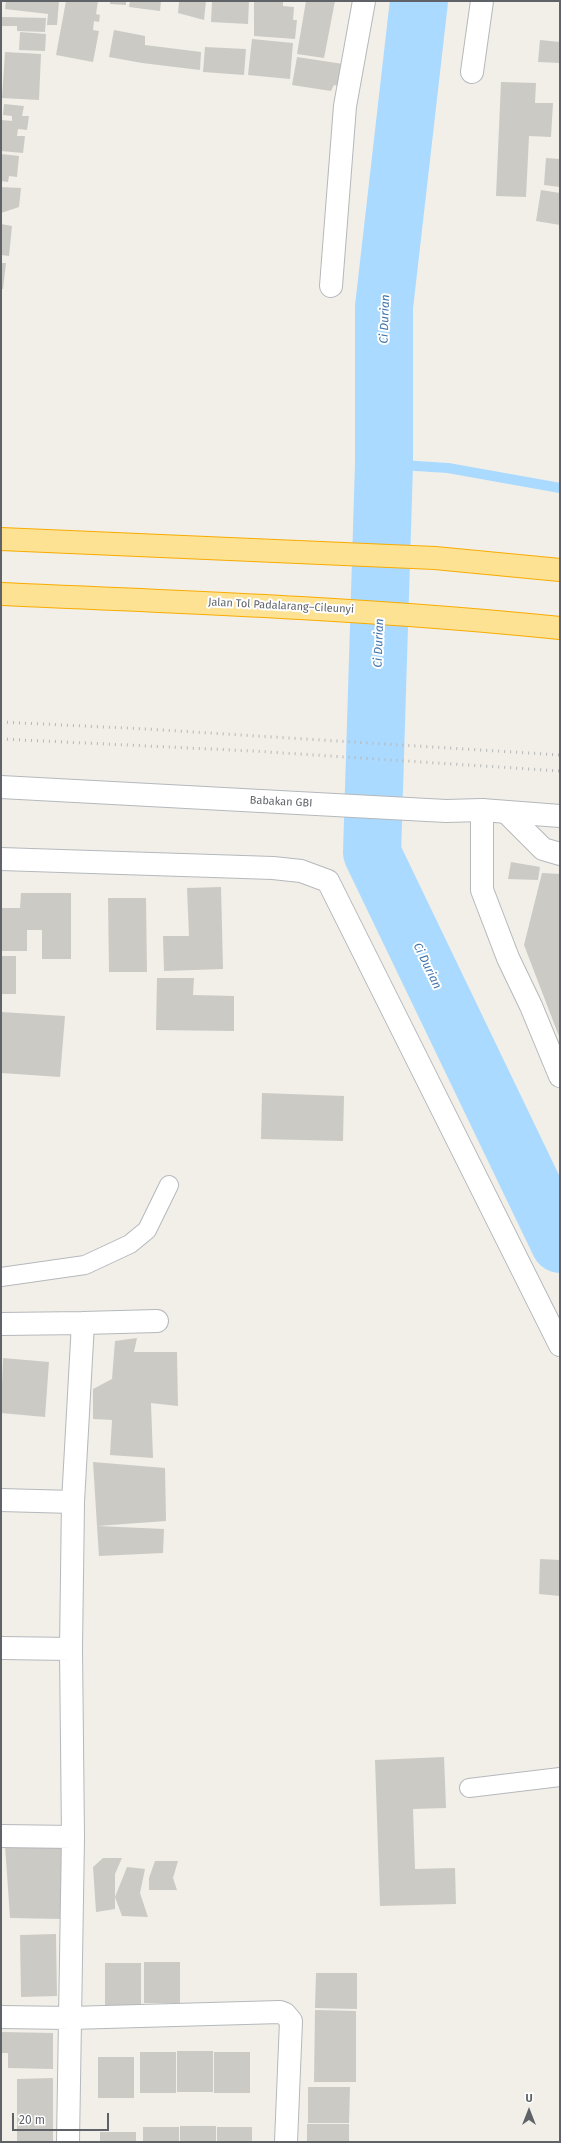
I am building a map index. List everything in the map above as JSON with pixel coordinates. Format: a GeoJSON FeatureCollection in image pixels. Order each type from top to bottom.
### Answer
{"type":"FeatureCollection","features":[{"type":"Feature","properties":{"kind":"highway"},"geometry":{"type":"LineString","coordinates":[[1,539],[435,558],[560,570]]}},
{"type":"Feature","properties":{"kind":"highway","name":"Jalan Tol Padalarang–Cileunyi"},"geometry":{"type":"LineString","coordinates":[[1,594],[300,606],[438,616],[560,628]]}},
{"type":"Feature","properties":{"kind":"street"},"geometry":{"type":"LineString","coordinates":[[332,286],[345,106],[364,1]]}},
{"type":"Feature","properties":{"kind":"street"},"geometry":{"type":"LineString","coordinates":[[472,72],[482,1]]}},
{"type":"Feature","properties":{"kind":"street","name":"Babakan GBI"},"geometry":{"type":"LineString","coordinates":[[1,787],[446,811],[482,810],[560,816]]}},
{"type":"Feature","properties":{"kind":"street"},"geometry":{"type":"LineString","coordinates":[[482,810],[482,890],[508,958],[531,1006],[560,1076]]}},
{"type":"Feature","properties":{"kind":"street"},"geometry":{"type":"LineString","coordinates":[[506,812],[543,849],[560,854]]}},
{"type":"Feature","properties":{"kind":"street"},"geometry":{"type":"LineString","coordinates":[[1,859],[273,868],[301,871],[328,881],[560,1345]]}},
{"type":"Feature","properties":{"kind":"street"},"geometry":{"type":"LineString","coordinates":[[1,1324],[157,1321]]}},
{"type":"Feature","properties":{"kind":"street"},"geometry":{"type":"LineString","coordinates":[[68,2142],[73,1837],[71,1649],[73,1502],[83,1323]]}},
{"type":"Feature","properties":{"kind":"street"},"geometry":{"type":"LineString","coordinates":[[1,1500],[73,1502]]}},
{"type":"Feature","properties":{"kind":"street"},"geometry":{"type":"LineString","coordinates":[[1,1648],[71,1649]]}},
{"type":"Feature","properties":{"kind":"street"},"geometry":{"type":"LineString","coordinates":[[1,1836],[73,1837]]}},
{"type":"Feature","properties":{"kind":"street"},"geometry":{"type":"LineString","coordinates":[[1,2017],[70,2018],[280,2012],[285,2014],[291,2022],[286,2142]]}},
{"type":"Feature","properties":{"kind":"lane"},"geometry":{"type":"LineString","coordinates":[[1,1277],[85,1265],[130,1244],[147,1230],[169,1185]]}},
{"type":"Feature","properties":{"kind":"lane"},"geometry":{"type":"LineString","coordinates":[[468,1788],[560,1777]]}},
{"type":"Feature","properties":{"kind":"building"},"geometry":{"type":"Polygon","coordinates":[[[6,1],[59,1],[57,25],[47,25],[48,14],[5,9],[6,1]]]}},
{"type":"Feature","properties":{"kind":"building"},"geometry":{"type":"Polygon","coordinates":[[[66,1],[98,1],[96,14],[100,15],[99,22],[94,21],[93,30],[99,31],[93,62],[56,55],[66,1]]]}},
{"type":"Feature","properties":{"kind":"building"},"geometry":{"type":"Polygon","coordinates":[[[110,1],[126,1],[126,5],[110,4],[110,1]]]}},
{"type":"Feature","properties":{"kind":"building"},"geometry":{"type":"Polygon","coordinates":[[[130,1],[161,1],[160,11],[129,7],[130,1]]]}},
{"type":"Feature","properties":{"kind":"building"},"geometry":{"type":"Polygon","coordinates":[[[174,1],[206,1],[204,20],[178,13],[179,2],[174,1]]]}},
{"type":"Feature","properties":{"kind":"building"},"geometry":{"type":"Polygon","coordinates":[[[212,1],[249,1],[248,24],[211,22],[212,1]]]}},
{"type":"Feature","properties":{"kind":"building"},"geometry":{"type":"Polygon","coordinates":[[[254,1],[283,1],[283,6],[294,7],[293,20],[297,20],[295,39],[254,36],[254,1]]]}},
{"type":"Feature","properties":{"kind":"building"},"geometry":{"type":"Polygon","coordinates":[[[306,1],[335,1],[324,58],[297,54],[306,1]]]}},
{"type":"Feature","properties":{"kind":"building"},"geometry":{"type":"Polygon","coordinates":[[[2,17],[46,18],[45,32],[17,31],[17,26],[2,26],[2,17]]]}},
{"type":"Feature","properties":{"kind":"building"},"geometry":{"type":"Polygon","coordinates":[[[114,30],[145,36],[145,45],[201,52],[200,70],[142,63],[109,57],[114,30]]]}},
{"type":"Feature","properties":{"kind":"building"},"geometry":{"type":"Polygon","coordinates":[[[20,32],[46,34],[45,51],[19,50],[20,32]]]}},
{"type":"Feature","properties":{"kind":"building"},"geometry":{"type":"Polygon","coordinates":[[[252,39],[293,43],[290,79],[248,75],[252,39]]]}},
{"type":"Feature","properties":{"kind":"building"},"geometry":{"type":"Polygon","coordinates":[[[540,40],[560,42],[560,63],[538,62],[540,40]]]}},
{"type":"Feature","properties":{"kind":"building"},"geometry":{"type":"Polygon","coordinates":[[[205,47],[246,49],[244,75],[203,72],[205,47]]]}},
{"type":"Feature","properties":{"kind":"building"},"geometry":{"type":"Polygon","coordinates":[[[5,52],[41,54],[39,100],[2,98],[5,52]]]}},
{"type":"Feature","properties":{"kind":"building"},"geometry":{"type":"Polygon","coordinates":[[[297,57],[343,64],[338,86],[334,85],[331,91],[292,85],[297,57]]]}},
{"type":"Feature","properties":{"kind":"building"},"geometry":{"type":"Polygon","coordinates":[[[501,82],[536,83],[535,103],[553,103],[551,137],[529,136],[526,197],[496,196],[501,82]]]}},
{"type":"Feature","properties":{"kind":"building"},"geometry":{"type":"Polygon","coordinates":[[[4,104],[24,106],[22,116],[29,116],[27,130],[18,129],[17,136],[25,136],[23,153],[1,151],[1,120],[12,121],[12,116],[3,115],[4,104]]]}},
{"type":"Feature","properties":{"kind":"building"},"geometry":{"type":"Polygon","coordinates":[[[1,154],[19,156],[17,177],[9,176],[8,182],[1,181],[1,154]]]}},
{"type":"Feature","properties":{"kind":"building"},"geometry":{"type":"Polygon","coordinates":[[[546,158],[560,159],[560,187],[544,185],[546,158]]]}},
{"type":"Feature","properties":{"kind":"building"},"geometry":{"type":"Polygon","coordinates":[[[1,187],[21,188],[19,207],[1,213],[1,187]]]}},
{"type":"Feature","properties":{"kind":"building"},"geometry":{"type":"Polygon","coordinates":[[[541,190],[560,193],[560,225],[536,221],[541,190]]]}},
{"type":"Feature","properties":{"kind":"building"},"geometry":{"type":"Polygon","coordinates":[[[1,224],[12,226],[9,256],[1,255],[1,224]]]}},
{"type":"Feature","properties":{"kind":"building"},"geometry":{"type":"Polygon","coordinates":[[[1,263],[6,263],[3,289],[1,289],[1,263]]]}},
{"type":"Feature","properties":{"kind":"building"},"geometry":{"type":"Polygon","coordinates":[[[511,862],[540,867],[538,880],[508,879],[511,862]]]}},
{"type":"Feature","properties":{"kind":"building"},"geometry":{"type":"Polygon","coordinates":[[[542,873],[560,874],[560,1039],[524,945],[542,873]]]}},
{"type":"Feature","properties":{"kind":"building"},"geometry":{"type":"Polygon","coordinates":[[[221,887],[223,969],[164,971],[163,936],[189,936],[187,888],[221,887]]]}},
{"type":"Feature","properties":{"kind":"building"},"geometry":{"type":"Polygon","coordinates":[[[21,893],[71,893],[71,959],[42,959],[42,930],[27,930],[27,951],[1,951],[1,908],[20,908],[21,893]]]}},
{"type":"Feature","properties":{"kind":"building"},"geometry":{"type":"Polygon","coordinates":[[[108,898],[146,898],[147,972],[109,972],[108,898]]]}},
{"type":"Feature","properties":{"kind":"building"},"geometry":{"type":"Polygon","coordinates":[[[1,956],[16,956],[16,994],[1,994],[1,956]]]}},
{"type":"Feature","properties":{"kind":"building"},"geometry":{"type":"Polygon","coordinates":[[[157,978],[194,978],[193,995],[234,996],[234,1031],[156,1030],[157,978]]]}},
{"type":"Feature","properties":{"kind":"building"},"geometry":{"type":"Polygon","coordinates":[[[1,1012],[65,1016],[60,1077],[1,1073],[1,1012]]]}},
{"type":"Feature","properties":{"kind":"building"},"geometry":{"type":"Polygon","coordinates":[[[262,1093],[344,1096],[343,1141],[261,1139],[262,1093]]]}},
{"type":"Feature","properties":{"kind":"building"},"geometry":{"type":"Polygon","coordinates":[[[137,1338],[134,1352],[177,1352],[178,1406],[151,1403],[153,1458],[110,1455],[112,1420],[93,1419],[93,1389],[112,1379],[115,1341],[137,1338]]]}},
{"type":"Feature","properties":{"kind":"building"},"geometry":{"type":"Polygon","coordinates":[[[3,1358],[49,1362],[45,1417],[1,1413],[3,1358]]]}},
{"type":"Feature","properties":{"kind":"building"},"geometry":{"type":"Polygon","coordinates":[[[93,1462],[165,1468],[166,1521],[97,1526],[93,1462]]]}},
{"type":"Feature","properties":{"kind":"building"},"geometry":{"type":"Polygon","coordinates":[[[97,1526],[164,1529],[163,1553],[99,1556],[97,1526]]]}},
{"type":"Feature","properties":{"kind":"building"},"geometry":{"type":"Polygon","coordinates":[[[540,1559],[560,1560],[560,1596],[539,1594],[540,1559]]]}},
{"type":"Feature","properties":{"kind":"building"},"geometry":{"type":"Polygon","coordinates":[[[444,1757],[446,1808],[413,1809],[415,1869],[455,1868],[456,1904],[380,1906],[375,1760],[444,1757]]]}},
{"type":"Feature","properties":{"kind":"building"},"geometry":{"type":"Polygon","coordinates":[[[71,1844],[62,1919],[10,1918],[5,1845],[71,1844]]]}},
{"type":"Feature","properties":{"kind":"building"},"geometry":{"type":"Polygon","coordinates":[[[103,1858],[122,1858],[115,1874],[115,1909],[96,1912],[93,1867],[103,1858]]]}},
{"type":"Feature","properties":{"kind":"building"},"geometry":{"type":"Polygon","coordinates":[[[155,1861],[178,1861],[173,1878],[177,1890],[149,1890],[149,1878],[155,1861]]]}},
{"type":"Feature","properties":{"kind":"building"},"geometry":{"type":"Polygon","coordinates":[[[127,1867],[145,1869],[140,1893],[148,1917],[122,1916],[115,1897],[127,1867]]]}},
{"type":"Feature","properties":{"kind":"building"},"geometry":{"type":"Polygon","coordinates":[[[56,1934],[57,1996],[21,1997],[20,1935],[56,1934]]]}},
{"type":"Feature","properties":{"kind":"building"},"geometry":{"type":"Polygon","coordinates":[[[144,1962],[180,1962],[180,2003],[144,2003],[144,1962]]]}},
{"type":"Feature","properties":{"kind":"building"},"geometry":{"type":"Polygon","coordinates":[[[105,1963],[141,1963],[141,2005],[105,2005],[105,1963]]]}},
{"type":"Feature","properties":{"kind":"building"},"geometry":{"type":"Polygon","coordinates":[[[316,1973],[357,1973],[357,2009],[315,2008],[316,1973]]]}},
{"type":"Feature","properties":{"kind":"building"},"geometry":{"type":"Polygon","coordinates":[[[315,2010],[356,2011],[356,2082],[314,2082],[315,2010]]]}},
{"type":"Feature","properties":{"kind":"building"},"geometry":{"type":"Polygon","coordinates":[[[1,2032],[53,2033],[53,2069],[8,2068],[8,2053],[1,2053],[1,2032]]]}},
{"type":"Feature","properties":{"kind":"building"},"geometry":{"type":"Polygon","coordinates":[[[177,2051],[213,2051],[213,2092],[177,2092],[177,2051]]]}},
{"type":"Feature","properties":{"kind":"building"},"geometry":{"type":"Polygon","coordinates":[[[140,2052],[176,2052],[176,2093],[140,2093],[140,2052]]]}},
{"type":"Feature","properties":{"kind":"building"},"geometry":{"type":"Polygon","coordinates":[[[214,2052],[250,2052],[250,2093],[214,2093],[214,2052]]]}},
{"type":"Feature","properties":{"kind":"building"},"geometry":{"type":"Polygon","coordinates":[[[98,2057],[134,2057],[134,2098],[98,2098],[98,2057]]]}},
{"type":"Feature","properties":{"kind":"building"},"geometry":{"type":"Polygon","coordinates":[[[53,2078],[53,2142],[17,2142],[17,2079],[53,2078]]]}},
{"type":"Feature","properties":{"kind":"building"},"geometry":{"type":"Polygon","coordinates":[[[308,2087],[350,2087],[349,2123],[308,2123],[308,2087]]]}},
{"type":"Feature","properties":{"kind":"building"},"geometry":{"type":"Polygon","coordinates":[[[307,2124],[349,2124],[349,2142],[307,2142],[307,2124]]]}},
{"type":"Feature","properties":{"kind":"building"},"geometry":{"type":"Polygon","coordinates":[[[180,2126],[216,2126],[216,2142],[180,2142],[180,2126]]]}},
{"type":"Feature","properties":{"kind":"building"},"geometry":{"type":"Polygon","coordinates":[[[143,2127],[179,2127],[179,2142],[143,2142],[143,2127]]]}},
{"type":"Feature","properties":{"kind":"building"},"geometry":{"type":"Polygon","coordinates":[[[217,2127],[252,2127],[252,2142],[217,2142],[217,2127]]]}},
{"type":"Feature","properties":{"kind":"building"},"geometry":{"type":"Polygon","coordinates":[[[100,2132],[136,2132],[136,2142],[100,2142],[100,2132]]]}},
{"type":"Feature","properties":{"kind":"waterway","name":"Ci Durian"},"geometry":{"type":"LineString","coordinates":[[419,1],[384,307],[384,464],[372,853],[560,1244]]}},
{"type":"Feature","properties":{"kind":"waterway"},"geometry":{"type":"LineString","coordinates":[[384,464],[448,468],[560,488]]}},
{"type":"Feature","properties":{"kind":"railway"},"geometry":{"type":"LineString","coordinates":[[1,722],[146,729],[560,755]]}},
{"type":"Feature","properties":{"kind":"railway"},"geometry":{"type":"LineString","coordinates":[[1,739],[253,751],[560,771]]}}]}
